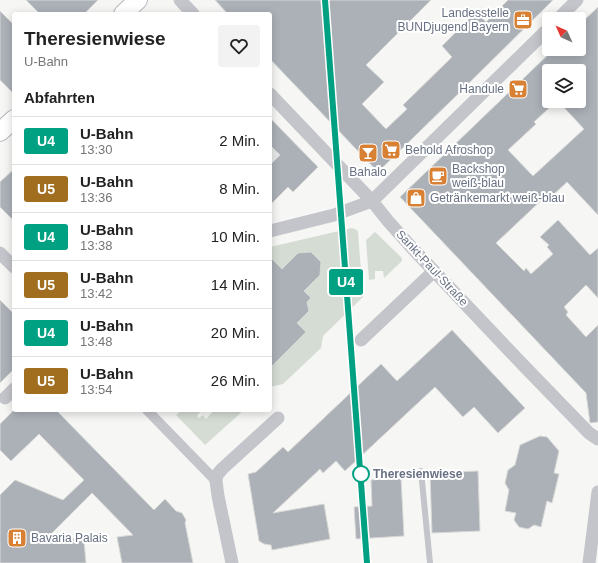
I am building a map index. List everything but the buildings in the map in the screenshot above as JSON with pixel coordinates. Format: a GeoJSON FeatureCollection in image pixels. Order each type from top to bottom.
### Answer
{"type":"FeatureCollection","features":[{"type":"Feature","properties":{"kind":"main road"},"geometry":{"type":"LineString","coordinates":[[125,12],[138,0]]}},
{"type":"Feature","properties":{"kind":"main road"},"geometry":{"type":"LineString","coordinates":[[0,132],[12,121]]}},
{"type":"Feature","properties":{"kind":"street"},"geometry":{"type":"LineString","coordinates":[[180,0],[191,12]]}},
{"type":"Feature","properties":{"kind":"street"},"geometry":{"type":"LineString","coordinates":[[565,12],[577,0]]}},
{"type":"Feature","properties":{"kind":"street"},"geometry":{"type":"LineString","coordinates":[[272,230],[334,215],[372,201],[542,35]]}},
{"type":"Feature","properties":{"kind":"street","name":"Sankt-Paul-Straße"},"geometry":{"type":"LineString","coordinates":[[272,96],[372,201],[388,221],[434,271],[525,367],[584,428],[598,439]]}},
{"type":"Feature","properties":{"kind":"street"},"geometry":{"type":"LineString","coordinates":[[0,253],[12,265]]}},
{"type":"Feature","properties":{"kind":"street"},"geometry":{"type":"LineString","coordinates":[[361,340],[434,271]]}},
{"type":"Feature","properties":{"kind":"street"},"geometry":{"type":"LineString","coordinates":[[150,412],[216,481]]}},
{"type":"Feature","properties":{"kind":"street"},"geometry":{"type":"LineString","coordinates":[[232,563],[218,496],[216,481],[217,476],[222,469],[278,418]]}},
{"type":"Feature","properties":{"kind":"street"},"geometry":{"type":"LineString","coordinates":[[589,563],[598,492]]}},
{"type":"Feature","properties":{"kind":"lane"},"geometry":{"type":"LineString","coordinates":[[421,471],[430,563]]}},
{"type":"Feature","properties":{"kind":"shaded area"},"geometry":{"type":"Polygon","coordinates":[[[272,119],[293,142],[272,163],[272,119]]]}},
{"type":"Feature","properties":{"kind":"shaded area"},"geometry":{"type":"Polygon","coordinates":[[[352,228],[357,230],[363,297],[323,336],[321,348],[283,384],[272,387],[272,366],[306,332],[297,323],[309,311],[304,291],[320,275],[321,262],[298,253],[282,269],[272,259],[272,247],[352,228]]]}},
{"type":"Feature","properties":{"kind":"shaded area"},"geometry":{"type":"Polygon","coordinates":[[[375,232],[402,258],[402,261],[384,278],[383,271],[375,271],[375,279],[369,280],[366,240],[375,232]]]}},
{"type":"Feature","properties":{"kind":"shaded area"},"geometry":{"type":"Polygon","coordinates":[[[180,412],[200,412],[197,416],[199,418],[203,415],[206,419],[212,412],[242,412],[205,445],[176,415],[180,412]]]}},
{"type":"Feature","properties":{"kind":"metro line","name":"U4"},"geometry":{"type":"LineString","coordinates":[[325,0],[367,563]]}},
{"type":"Feature","properties":{"kind":"place","name":"Landesstelle BUNDjugend Bayern"},"geometry":{"type":"Point","coordinates":[523,20]}},
{"type":"Feature","properties":{"kind":"place","name":"Handule"},"geometry":{"type":"Point","coordinates":[518,89]}},
{"type":"Feature","properties":{"kind":"place","name":"Behold Afroshop"},"geometry":{"type":"Point","coordinates":[391,150]}},
{"type":"Feature","properties":{"kind":"place","name":"Bahalo"},"geometry":{"type":"Point","coordinates":[368,153]}},
{"type":"Feature","properties":{"kind":"place","name":"Backshop weiß-blau"},"geometry":{"type":"Point","coordinates":[438,176]}},
{"type":"Feature","properties":{"kind":"place","name":"Getränkemarkt weiß-blau"},"geometry":{"type":"Point","coordinates":[416,198]}},
{"type":"Feature","properties":{"kind":"place","name":"Theresienwiese"},"geometry":{"type":"Point","coordinates":[361,474]}},
{"type":"Feature","properties":{"kind":"place","name":"Bavaria Palais"},"geometry":{"type":"Point","coordinates":[17,538]}}]}
